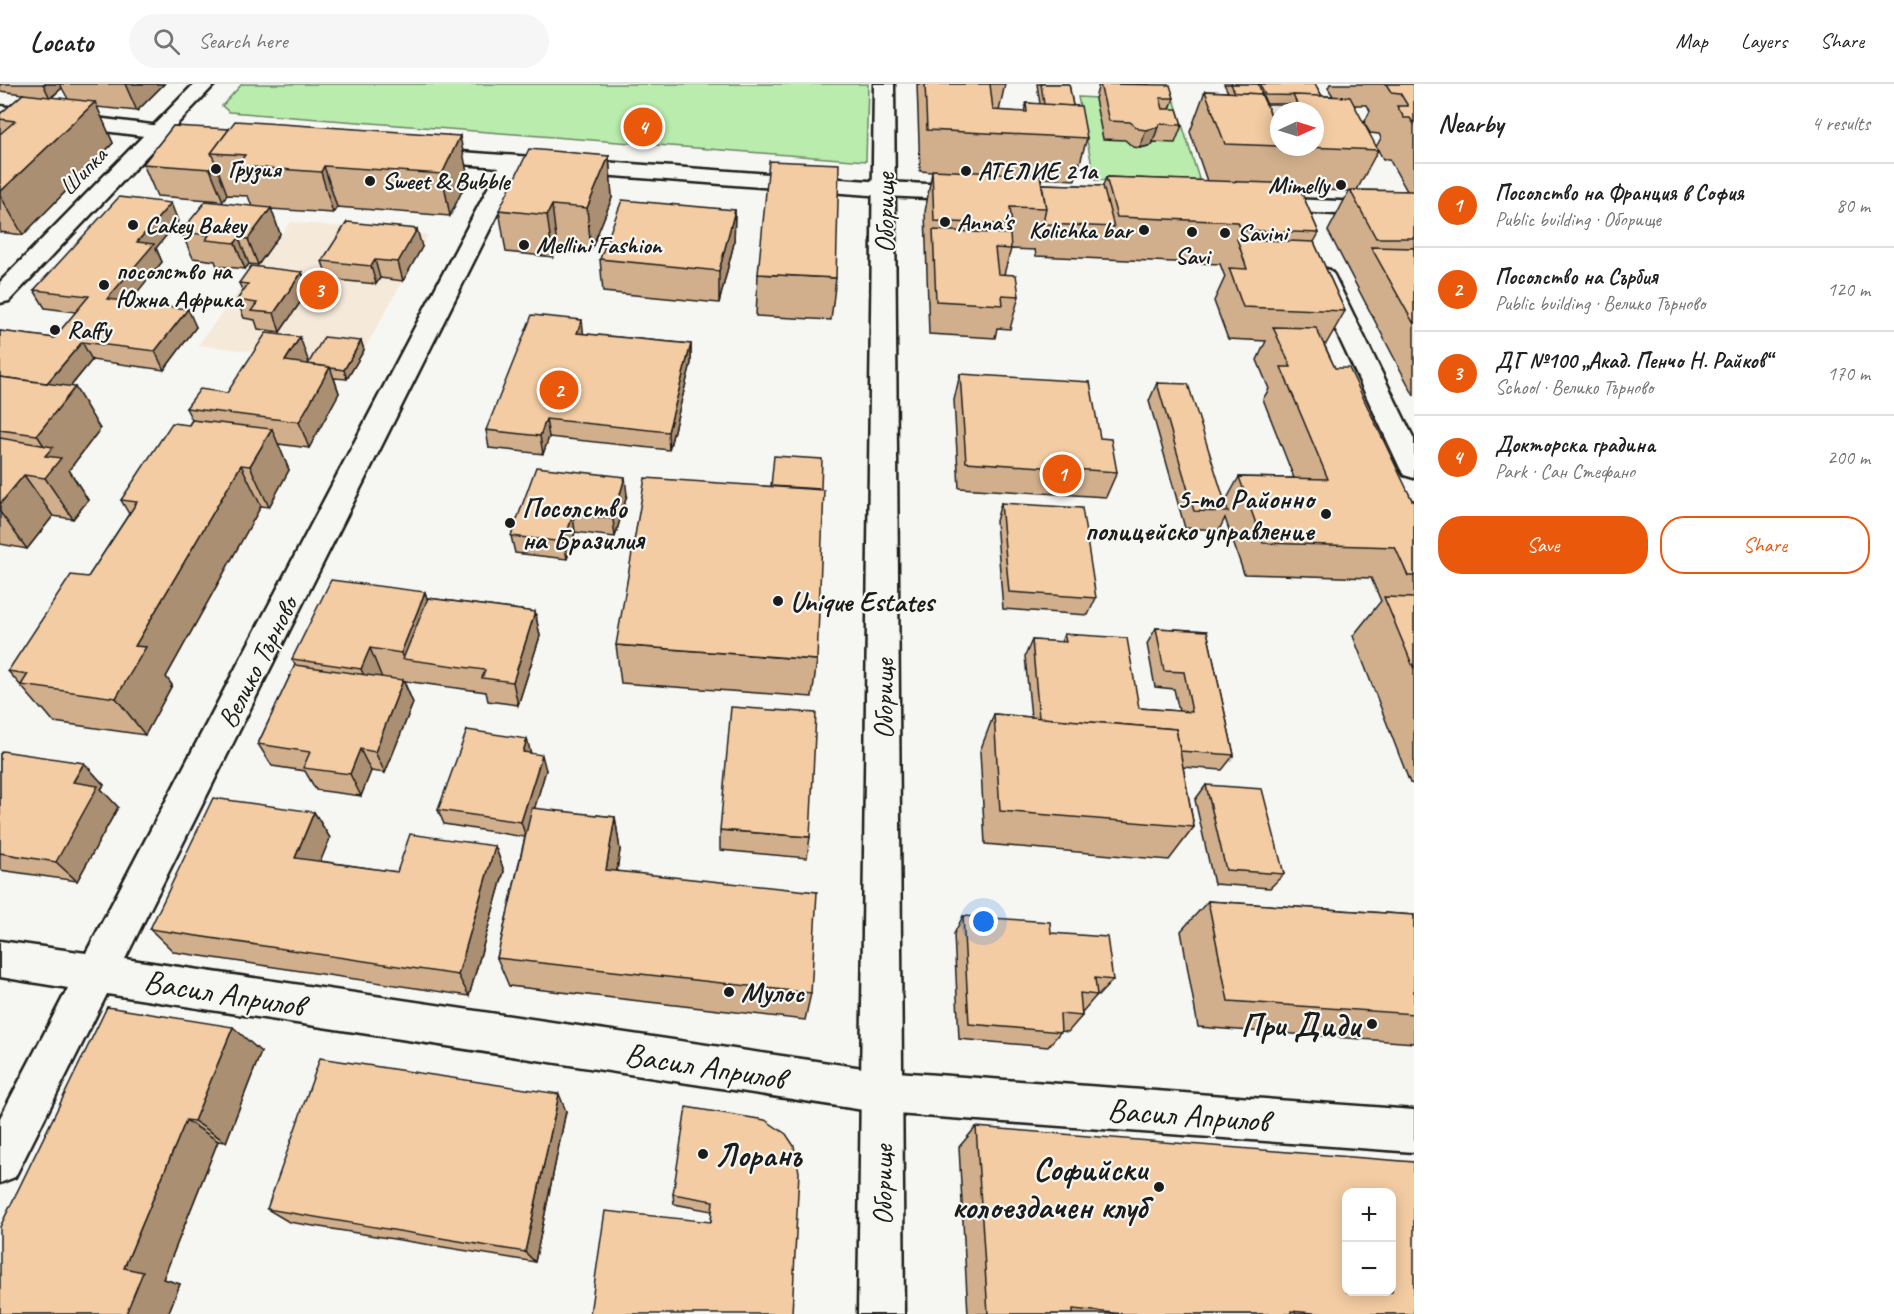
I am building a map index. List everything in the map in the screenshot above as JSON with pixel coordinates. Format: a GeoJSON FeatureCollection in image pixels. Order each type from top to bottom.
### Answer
{"type":"FeatureCollection","features":[{"type":"Feature","properties":{"kind":"street","name":"Шипка"},"geometry":{"type":"LineString","coordinates":[[0,296],[205,84]]}},
{"type":"Feature","properties":{"kind":"street","name":"Оборище"},"geometry":{"type":"LineString","coordinates":[[881,1314],[884,84]]}},
{"type":"Feature","properties":{"kind":"street"},"geometry":{"type":"LineString","coordinates":[[0,112],[211,138]]}},
{"type":"Feature","properties":{"kind":"street"},"geometry":{"type":"LineString","coordinates":[[404,154],[883,189],[991,194]]}},
{"type":"Feature","properties":{"kind":"street","name":"Велико Търново"},"geometry":{"type":"LineString","coordinates":[[0,1162],[513,162]]}},
{"type":"Feature","properties":{"kind":"street"},"geometry":{"type":"LineString","coordinates":[[1242,204],[1294,217],[1414,211]]}},
{"type":"Feature","properties":{"kind":"street"},"geometry":{"type":"LineString","coordinates":[[1314,258],[1414,468]]}},
{"type":"Feature","properties":{"kind":"street","name":"Васил Априлов"},"geometry":{"type":"LineString","coordinates":[[0,959],[883,1092],[1414,1131]]}},
{"type":"Feature","properties":{"kind":"shaded area"},"geometry":{"type":"Polygon","coordinates":[[[291,222],[428,235],[364,350],[320,359],[198,345],[291,222]]]}},
{"type":"Feature","properties":{"kind":"green space"},"geometry":{"type":"Polygon","coordinates":[[[242,84],[868,84],[866,161],[229,112],[222,106],[242,84]]]}},
{"type":"Feature","properties":{"kind":"green space"},"geometry":{"type":"Polygon","coordinates":[[[1078,97],[1175,102],[1201,185],[1095,180],[1078,97]]]}},
{"type":"Feature","properties":{"kind":"building"},"geometry":{"type":"Polygon","coordinates":[[[925,84],[990,84],[993,110],[1027,112],[1026,103],[1081,106],[1087,138],[927,130],[925,84]]]}},
{"type":"Feature","properties":{"kind":"building"},"geometry":{"type":"Polygon","coordinates":[[[1041,84],[1069,84],[1073,106],[1044,104],[1041,84]]]}},
{"type":"Feature","properties":{"kind":"building"},"geometry":{"type":"Polygon","coordinates":[[[1100,84],[1170,85],[1174,98],[1160,98],[1163,109],[1177,109],[1182,125],[1159,124],[1158,127],[1146,130],[1139,129],[1130,122],[1109,121],[1100,84]]]}},
{"type":"Feature","properties":{"kind":"building"},"geometry":{"type":"Polygon","coordinates":[[[1231,84],[1258,84],[1267,105],[1261,94],[1235,93],[1231,84]]]}},
{"type":"Feature","properties":{"kind":"building"},"geometry":{"type":"Polygon","coordinates":[[[1260,84],[1315,84],[1322,96],[1265,95],[1260,84]]]}},
{"type":"Feature","properties":{"kind":"building"},"geometry":{"type":"Polygon","coordinates":[[[1386,84],[1414,84],[1414,124],[1410,118],[1404,118],[1397,106],[1408,106],[1400,93],[1391,92],[1386,84]]]}},
{"type":"Feature","properties":{"kind":"building"},"geometry":{"type":"Polygon","coordinates":[[[1205,91],[1261,94],[1270,113],[1270,146],[1225,144],[1205,91]]]}},
{"type":"Feature","properties":{"kind":"building"},"geometry":{"type":"Polygon","coordinates":[[[23,94],[95,102],[0,192],[0,134],[15,121],[0,119],[0,114],[23,94]]]}},
{"type":"Feature","properties":{"kind":"building"},"geometry":{"type":"Polygon","coordinates":[[[1293,95],[1350,97],[1378,150],[1324,148],[1324,102],[1296,102],[1293,95]]]}},
{"type":"Feature","properties":{"kind":"building"},"geometry":{"type":"Polygon","coordinates":[[[235,121],[460,136],[442,174],[324,166],[321,172],[237,166],[245,155],[211,153],[235,121]]]}},
{"type":"Feature","properties":{"kind":"building"},"geometry":{"type":"Polygon","coordinates":[[[173,126],[229,129],[211,153],[215,162],[210,169],[143,164],[173,126]]]}},
{"type":"Feature","properties":{"kind":"building"},"geometry":{"type":"Polygon","coordinates":[[[529,149],[609,156],[587,208],[552,205],[547,215],[499,210],[529,149]]]}},
{"type":"Feature","properties":{"kind":"building"},"geometry":{"type":"Polygon","coordinates":[[[769,161],[839,164],[836,278],[758,274],[769,161]]]}},
{"type":"Feature","properties":{"kind":"building"},"geometry":{"type":"Polygon","coordinates":[[[932,170],[1040,175],[1046,208],[1010,207],[1012,225],[934,221],[932,170]]]}},
{"type":"Feature","properties":{"kind":"building"},"geometry":{"type":"Polygon","coordinates":[[[1106,177],[1298,184],[1319,233],[1241,230],[1238,222],[1117,217],[1106,177]]]}},
{"type":"Feature","properties":{"kind":"building"},"geometry":{"type":"Polygon","coordinates":[[[1042,184],[1103,186],[1114,227],[1045,224],[1046,208],[1042,184]]]}},
{"type":"Feature","properties":{"kind":"building"},"geometry":{"type":"Polygon","coordinates":[[[1350,190],[1414,191],[1414,238],[1376,238],[1350,190]]]}},
{"type":"Feature","properties":{"kind":"building"},"geometry":{"type":"Polygon","coordinates":[[[119,197],[171,203],[137,242],[154,244],[107,299],[188,309],[155,351],[82,342],[47,383],[0,377],[0,331],[54,338],[89,296],[34,290],[119,197]]]}},
{"type":"Feature","properties":{"kind":"building"},"geometry":{"type":"Polygon","coordinates":[[[622,200],[735,210],[719,271],[600,259],[622,200]]]}},
{"type":"Feature","properties":{"kind":"building"},"geometry":{"type":"Polygon","coordinates":[[[206,201],[271,208],[248,239],[239,238],[235,243],[206,240],[209,235],[181,232],[206,201]]]}},
{"type":"Feature","properties":{"kind":"building"},"geometry":{"type":"Polygon","coordinates":[[[347,222],[417,229],[398,262],[375,260],[371,266],[322,261],[347,222]]]}},
{"type":"Feature","properties":{"kind":"building"},"geometry":{"type":"Polygon","coordinates":[[[933,230],[1010,234],[1011,249],[995,248],[998,274],[1016,275],[1019,296],[1002,295],[1003,305],[936,301],[933,230]]]}},
{"type":"Feature","properties":{"kind":"building"},"geometry":{"type":"Polygon","coordinates":[[[1237,239],[1314,242],[1345,311],[1243,307],[1229,268],[1247,269],[1237,239]]]}},
{"type":"Feature","properties":{"kind":"building"},"geometry":{"type":"Polygon","coordinates":[[[1371,247],[1414,248],[1414,324],[1371,247]]]}},
{"type":"Feature","properties":{"kind":"building"},"geometry":{"type":"Polygon","coordinates":[[[251,266],[302,272],[274,313],[251,311],[257,303],[237,300],[248,284],[239,283],[251,266]]]}},
{"type":"Feature","properties":{"kind":"building"},"geometry":{"type":"Polygon","coordinates":[[[532,315],[582,320],[577,333],[691,344],[668,432],[546,419],[540,436],[486,430],[532,315]]]}},
{"type":"Feature","properties":{"kind":"building"},"geometry":{"type":"Polygon","coordinates":[[[1273,327],[1316,328],[1335,368],[1349,368],[1414,500],[1414,576],[1408,576],[1395,547],[1263,543],[1239,477],[1328,479],[1281,367],[1291,367],[1273,327]]]}},
{"type":"Feature","properties":{"kind":"building"},"geometry":{"type":"Polygon","coordinates":[[[266,333],[300,337],[285,361],[330,367],[299,422],[186,408],[200,389],[227,393],[266,333]]]}},
{"type":"Feature","properties":{"kind":"building"},"geometry":{"type":"Polygon","coordinates":[[[324,337],[361,341],[344,370],[308,364],[324,337]]]}},
{"type":"Feature","properties":{"kind":"building"},"geometry":{"type":"Polygon","coordinates":[[[960,374],[1090,382],[1100,438],[1111,439],[1117,472],[966,462],[960,374]]]}},
{"type":"Feature","properties":{"kind":"building"},"geometry":{"type":"Polygon","coordinates":[[[0,377],[75,387],[37,435],[0,430],[0,377]]]}},
{"type":"Feature","properties":{"kind":"building"},"geometry":{"type":"Polygon","coordinates":[[[1157,383],[1188,384],[1228,512],[1194,511],[1157,383]]]}},
{"type":"Feature","properties":{"kind":"building"},"geometry":{"type":"Polygon","coordinates":[[[192,420],[272,429],[250,466],[241,465],[135,646],[146,647],[116,698],[21,685],[28,674],[8,671],[71,575],[88,577],[137,502],[121,500],[172,423],[189,425],[192,420]]]}},
{"type":"Feature","properties":{"kind":"building"},"geometry":{"type":"Polygon","coordinates":[[[0,438],[53,447],[45,456],[61,458],[45,478],[24,475],[0,504],[0,438]]]}},
{"type":"Feature","properties":{"kind":"building"},"geometry":{"type":"Polygon","coordinates":[[[774,456],[822,459],[821,489],[771,486],[774,456]]]}},
{"type":"Feature","properties":{"kind":"building"},"geometry":{"type":"Polygon","coordinates":[[[536,467],[625,477],[613,519],[573,514],[564,542],[511,536],[536,467]]]}},
{"type":"Feature","properties":{"kind":"building"},"geometry":{"type":"Polygon","coordinates":[[[645,478],[824,490],[817,660],[616,645],[645,478]]]}},
{"type":"Feature","properties":{"kind":"building"},"geometry":{"type":"Polygon","coordinates":[[[1001,503],[1082,508],[1096,598],[1009,592],[1001,503]]]}},
{"type":"Feature","properties":{"kind":"building"},"geometry":{"type":"Polygon","coordinates":[[[331,580],[425,592],[401,653],[370,648],[361,669],[292,659],[331,580]]]}},
{"type":"Feature","properties":{"kind":"building"},"geometry":{"type":"Polygon","coordinates":[[[1384,597],[1414,598],[1414,669],[1384,597]]]}},
{"type":"Feature","properties":{"kind":"building"},"geometry":{"type":"Polygon","coordinates":[[[428,598],[535,612],[513,682],[482,678],[485,670],[403,659],[428,598]]]}},
{"type":"Feature","properties":{"kind":"building"},"geometry":{"type":"Polygon","coordinates":[[[1156,628],[1207,631],[1234,755],[1180,751],[1176,729],[1039,718],[1032,640],[1066,642],[1064,634],[1127,638],[1139,708],[1192,712],[1184,672],[1164,671],[1156,628]]]}},
{"type":"Feature","properties":{"kind":"building"},"geometry":{"type":"Polygon","coordinates":[[[295,665],[403,680],[375,752],[360,749],[350,774],[303,768],[310,752],[258,744],[295,665]]]}},
{"type":"Feature","properties":{"kind":"building"},"geometry":{"type":"Polygon","coordinates":[[[731,707],[816,713],[810,837],[720,830],[731,707]]]}},
{"type":"Feature","properties":{"kind":"building"},"geometry":{"type":"Polygon","coordinates":[[[994,714],[1176,729],[1194,827],[1000,811],[994,714]]]}},
{"type":"Feature","properties":{"kind":"building"},"geometry":{"type":"Polygon","coordinates":[[[467,730],[527,739],[523,752],[542,755],[521,822],[438,810],[467,730]]]}},
{"type":"Feature","properties":{"kind":"building"},"geometry":{"type":"Polygon","coordinates":[[[2,751],[84,763],[73,782],[98,786],[56,862],[0,853],[0,754],[2,751]]]}},
{"type":"Feature","properties":{"kind":"building"},"geometry":{"type":"Polygon","coordinates":[[[1206,785],[1262,789],[1284,874],[1226,870],[1206,785]]]}},
{"type":"Feature","properties":{"kind":"building"},"geometry":{"type":"Polygon","coordinates":[[[213,798],[314,812],[295,858],[397,872],[410,834],[495,846],[458,975],[150,929],[213,798]]]}},
{"type":"Feature","properties":{"kind":"building"},"geometry":{"type":"Polygon","coordinates":[[[532,808],[615,817],[606,870],[817,892],[811,993],[497,958],[532,808]]]}},
{"type":"Feature","properties":{"kind":"building"},"geometry":{"type":"Polygon","coordinates":[[[1208,901],[1414,915],[1414,1014],[1228,1001],[1208,901]]]}},
{"type":"Feature","properties":{"kind":"building"},"geometry":{"type":"Polygon","coordinates":[[[963,916],[1050,922],[1051,933],[1107,937],[1113,980],[1095,978],[1097,995],[1080,993],[1082,1016],[1060,1014],[1061,1032],[969,1024],[963,916]]]}},
{"type":"Feature","properties":{"kind":"building"},"geometry":{"type":"Polygon","coordinates":[[[107,1007],[233,1027],[194,1121],[186,1120],[124,1268],[143,1272],[126,1314],[0,1314],[0,1227],[107,1007]]]}},
{"type":"Feature","properties":{"kind":"building"},"geometry":{"type":"Polygon","coordinates":[[[320,1058],[559,1094],[525,1252],[267,1209],[320,1058]]]}},
{"type":"Feature","properties":{"kind":"building"},"geometry":{"type":"Polygon","coordinates":[[[686,1107],[765,1120],[786,1134],[794,1146],[799,1172],[792,1314],[590,1314],[605,1211],[711,1222],[713,1201],[673,1194],[686,1107]]]}},
{"type":"Feature","properties":{"kind":"building"},"geometry":{"type":"Polygon","coordinates":[[[976,1127],[1414,1162],[1414,1314],[1324,1314],[1291,1311],[1291,1314],[1124,1314],[1073,1309],[1073,1314],[988,1314],[976,1127]]]}},
{"type":"Feature","properties":{"kind":"place","name":"Докторска градина"},"geometry":{"type":"Point","coordinates":[643,127]}},
{"type":"Feature","properties":{"kind":"place","name":"Грузия"},"geometry":{"type":"Point","coordinates":[216,169]}},
{"type":"Feature","properties":{"kind":"place","name":"АТЕЛИЕ 21а"},"geometry":{"type":"Point","coordinates":[966,171]}},
{"type":"Feature","properties":{"kind":"place","name":"Sweet & Bubble"},"geometry":{"type":"Point","coordinates":[370,181]}},
{"type":"Feature","properties":{"kind":"place","name":"Mimelly"},"geometry":{"type":"Point","coordinates":[1341,185]}},
{"type":"Feature","properties":{"kind":"place","name":"Anna's"},"geometry":{"type":"Point","coordinates":[945,222]}},
{"type":"Feature","properties":{"kind":"place","name":"Cakey Bakey"},"geometry":{"type":"Point","coordinates":[133,225]}},
{"type":"Feature","properties":{"kind":"place","name":"Kolichka bar"},"geometry":{"type":"Point","coordinates":[1144,230]}},
{"type":"Feature","properties":{"kind":"place","name":"Savi"},"geometry":{"type":"Point","coordinates":[1192,232]}},
{"type":"Feature","properties":{"kind":"place","name":"Savini"},"geometry":{"type":"Point","coordinates":[1225,233]}},
{"type":"Feature","properties":{"kind":"place","name":"Mellini Fashion"},"geometry":{"type":"Point","coordinates":[524,245]}},
{"type":"Feature","properties":{"kind":"place","name":"посолство на Южна Африка"},"geometry":{"type":"Point","coordinates":[104,285]}},
{"type":"Feature","properties":{"kind":"place","name":"ДГ №100 „Акад. Пенчо Н. Райков“"},"geometry":{"type":"Point","coordinates":[319,290]}},
{"type":"Feature","properties":{"kind":"place","name":"Raffy"},"geometry":{"type":"Point","coordinates":[55,330]}},
{"type":"Feature","properties":{"kind":"place","name":"Посолство на Сърбия"},"geometry":{"type":"Point","coordinates":[559,390]}},
{"type":"Feature","properties":{"kind":"place","name":"Посолство на Франция в София"},"geometry":{"type":"Point","coordinates":[1062,474]}},
{"type":"Feature","properties":{"kind":"place","name":"5-то Районно полицейско управление"},"geometry":{"type":"Point","coordinates":[1326,514]}},
{"type":"Feature","properties":{"kind":"place","name":"Посолство на Бразилия"},"geometry":{"type":"Point","coordinates":[510,523]}},
{"type":"Feature","properties":{"kind":"place","name":"Unique Estates"},"geometry":{"type":"Point","coordinates":[778,601]}},
{"type":"Feature","properties":{"kind":"place","name":"Мулос"},"geometry":{"type":"Point","coordinates":[729,992]}},
{"type":"Feature","properties":{"kind":"place","name":"При Диди"},"geometry":{"type":"Point","coordinates":[1372,1024]}},
{"type":"Feature","properties":{"kind":"place","name":"Лоранъ"},"geometry":{"type":"Point","coordinates":[703,1154]}},
{"type":"Feature","properties":{"kind":"place","name":"Софийски колоездачен клуб"},"geometry":{"type":"Point","coordinates":[1159,1187]}}]}
